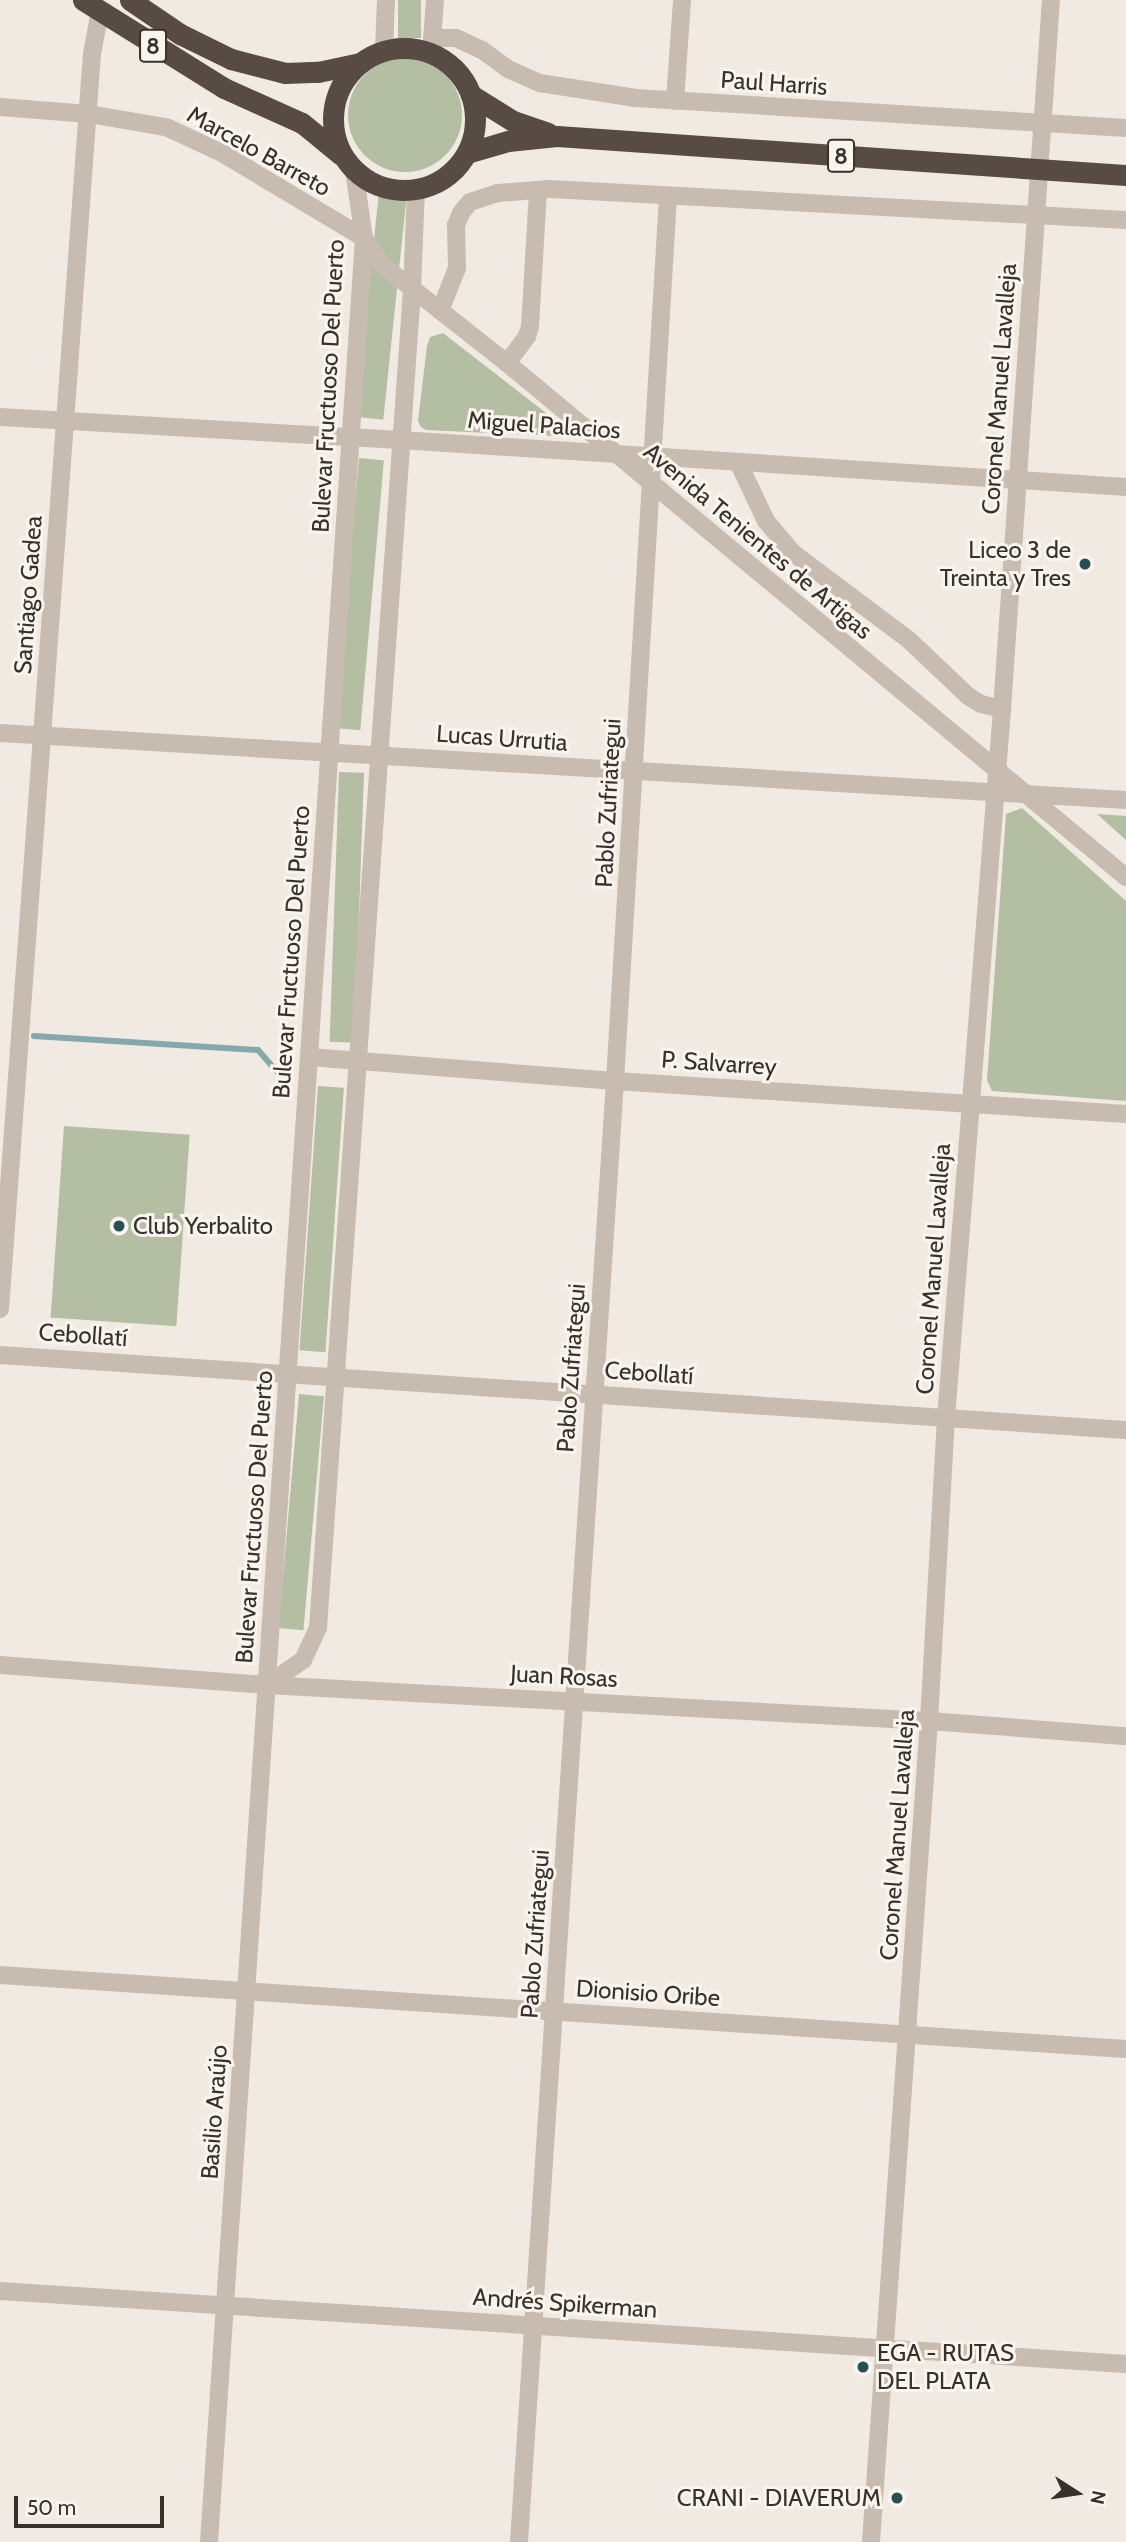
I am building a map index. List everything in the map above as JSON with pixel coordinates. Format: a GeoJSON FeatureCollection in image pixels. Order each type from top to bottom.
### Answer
{"type":"FeatureCollection","features":[{"type":"Feature","properties":{"kind":"highway","name":"8"},"geometry":{"type":"LineString","coordinates":[[130,0],[180,34],[231,59],[285,73],[318,72],[360,63],[383,51],[432,46],[462,78],[471,95],[513,121],[557,136]]}},
{"type":"Feature","properties":{"kind":"highway","name":"8"},"geometry":{"type":"LineString","coordinates":[[92,5],[224,88],[302,123],[376,186],[400,191],[416,190]]}},
{"type":"Feature","properties":{"kind":"highway","name":"8"},"geometry":{"type":"LineString","coordinates":[[348,163],[335,137],[332,117],[341,87],[360,63]]}},
{"type":"Feature","properties":{"kind":"highway"},"geometry":{"type":"LineString","coordinates":[[416,190],[437,183],[454,170],[467,153],[475,114],[471,95]]}},
{"type":"Feature","properties":{"kind":"highway","name":"8"},"geometry":{"type":"LineString","coordinates":[[467,153],[508,141],[557,136],[1126,175]]}},
{"type":"Feature","properties":{"kind":"street"},"geometry":{"type":"LineString","coordinates":[[383,51],[386,0]]}},
{"type":"Feature","properties":{"kind":"street"},"geometry":{"type":"LineString","coordinates":[[432,46],[435,0]]}},
{"type":"Feature","properties":{"kind":"street"},"geometry":{"type":"LineString","coordinates":[[675,101],[682,0]]}},
{"type":"Feature","properties":{"kind":"street","name":"Coronel Manuel Lavalleja"},"geometry":{"type":"LineString","coordinates":[[871,2542],[908,2035],[947,1418],[1002,709],[1051,0]]}},
{"type":"Feature","properties":{"kind":"street","name":"Santiago Gadea"},"geometry":{"type":"LineString","coordinates":[[0,1309],[9,1061],[41,736],[89,114],[92,5]]}},
{"type":"Feature","properties":{"kind":"street","name":"Paul Harris"},"geometry":{"type":"LineString","coordinates":[[432,46],[456,38],[482,51],[508,69],[540,83],[675,101],[1126,128]]}},
{"type":"Feature","properties":{"kind":"street","name":"Marcelo Barreto"},"geometry":{"type":"LineString","coordinates":[[0,107],[89,114],[166,127],[222,153],[364,238]]}},
{"type":"Feature","properties":{"kind":"street","name":"Bulevar Fructuoso Del Puerto"},"geometry":{"type":"LineString","coordinates":[[267,1685],[364,238],[348,163]]}},
{"type":"Feature","properties":{"kind":"street","name":"Bulevar Fructuoso Del Puerto"},"geometry":{"type":"LineString","coordinates":[[267,1685],[303,1660],[318,1628],[412,289],[416,190]]}},
{"type":"Feature","properties":{"kind":"street"},"geometry":{"type":"LineString","coordinates":[[440,311],[457,268],[456,225],[466,208],[484,196],[538,190],[1126,220]]}},
{"type":"Feature","properties":{"kind":"street"},"geometry":{"type":"LineString","coordinates":[[507,363],[527,336],[530,326],[538,190]]}},
{"type":"Feature","properties":{"kind":"street","name":"Pablo Zufriategui"},"geometry":{"type":"LineString","coordinates":[[519,2542],[635,771],[668,197]]}},
{"type":"Feature","properties":{"kind":"street","name":"Avenida Tenientes de Artigas"},"geometry":{"type":"LineString","coordinates":[[364,238],[381,264],[507,363],[1126,877]]}},
{"type":"Feature","properties":{"kind":"street","name":"Miguel Palacios"},"geometry":{"type":"LineString","coordinates":[[0,417],[1126,487]]}},
{"type":"Feature","properties":{"kind":"street"},"geometry":{"type":"LineString","coordinates":[[738,462],[766,521],[793,553],[910,641],[968,696],[981,704],[1002,709]]}},
{"type":"Feature","properties":{"kind":"street","name":"Lucas Urrutia"},"geometry":{"type":"LineString","coordinates":[[0,733],[329,750],[994,794],[1126,800]]}},
{"type":"Feature","properties":{"kind":"street","name":"P. Salvarrey"},"geometry":{"type":"LineString","coordinates":[[309,1057],[615,1081],[1126,1114]]}},
{"type":"Feature","properties":{"kind":"street","name":"Cebollatí"},"geometry":{"type":"LineString","coordinates":[[0,1355],[1126,1430]]}},
{"type":"Feature","properties":{"kind":"street","name":"Juan Rosas"},"geometry":{"type":"LineString","coordinates":[[0,1665],[267,1685],[929,1721],[1126,1736]]}},
{"type":"Feature","properties":{"kind":"street","name":"Basilio Araújo"},"geometry":{"type":"LineString","coordinates":[[209,2542],[267,1685]]}},
{"type":"Feature","properties":{"kind":"street","name":"Dionisio Oribe"},"geometry":{"type":"LineString","coordinates":[[0,1975],[1126,2049]]}},
{"type":"Feature","properties":{"kind":"street","name":"Andrés Spikerman"},"geometry":{"type":"LineString","coordinates":[[0,2291],[1126,2364]]}},
{"type":"Feature","properties":{"kind":"green space"},"geometry":{"type":"Polygon","coordinates":[[[398,0],[421,0],[421,38],[398,38],[398,0]]]}},
{"type":"Feature","properties":{"kind":"green space"},"geometry":{"type":"Polygon","coordinates":[[[405,58],[427,63],[445,75],[457,93],[462,115],[457,137],[445,155],[427,167],[405,172],[383,167],[365,155],[353,137],[348,115],[353,93],[365,75],[383,63],[405,58]]]}},
{"type":"Feature","properties":{"kind":"green space"},"geometry":{"type":"Polygon","coordinates":[[[379,192],[407,195],[383,420],[355,417],[379,192]]]}},
{"type":"Feature","properties":{"kind":"green space"},"geometry":{"type":"Polygon","coordinates":[[[443,333],[559,423],[556,436],[426,430],[421,427],[418,421],[427,346],[430,337],[443,333]]]}},
{"type":"Feature","properties":{"kind":"green space"},"geometry":{"type":"Polygon","coordinates":[[[359,458],[384,460],[360,730],[335,728],[359,458]]]}},
{"type":"Feature","properties":{"kind":"green space"},"geometry":{"type":"Polygon","coordinates":[[[339,772],[364,773],[355,1043],[330,1042],[339,772]]]}},
{"type":"Feature","properties":{"kind":"green space"},"geometry":{"type":"Polygon","coordinates":[[[1022,808],[1126,901],[1126,1101],[992,1091],[987,1080],[1006,814],[1022,808]]]}},
{"type":"Feature","properties":{"kind":"green space"},"geometry":{"type":"Polygon","coordinates":[[[1097,814],[1126,816],[1126,840],[1097,814]]]}},
{"type":"Feature","properties":{"kind":"green space"},"geometry":{"type":"Polygon","coordinates":[[[318,1086],[344,1088],[325,1352],[300,1350],[318,1086]]]}},
{"type":"Feature","properties":{"kind":"green space","name":"Club Yerbalito"},"geometry":{"type":"Polygon","coordinates":[[[64,1126],[190,1135],[176,1326],[51,1318],[64,1126]]]}},
{"type":"Feature","properties":{"kind":"green space"},"geometry":{"type":"Polygon","coordinates":[[[299,1394],[324,1396],[303,1630],[279,1628],[299,1394]]]}},
{"type":"Feature","properties":{"kind":"waterway"},"geometry":{"type":"LineString","coordinates":[[34,1036],[258,1050],[287,1083]]}},
{"type":"Feature","properties":{"kind":"place","name":"Liceo 3 de Treinta y Tres"},"geometry":{"type":"Point","coordinates":[1085,564]}},
{"type":"Feature","properties":{"kind":"place","name":"Club Yerbalito"},"geometry":{"type":"Point","coordinates":[119,1226]}},
{"type":"Feature","properties":{"kind":"place","name":"EGA - RUTAS DEL PLATA"},"geometry":{"type":"Point","coordinates":[863,2367]}},
{"type":"Feature","properties":{"kind":"place","name":"CRANI - DIAVERUM"},"geometry":{"type":"Point","coordinates":[897,2498]}}]}
